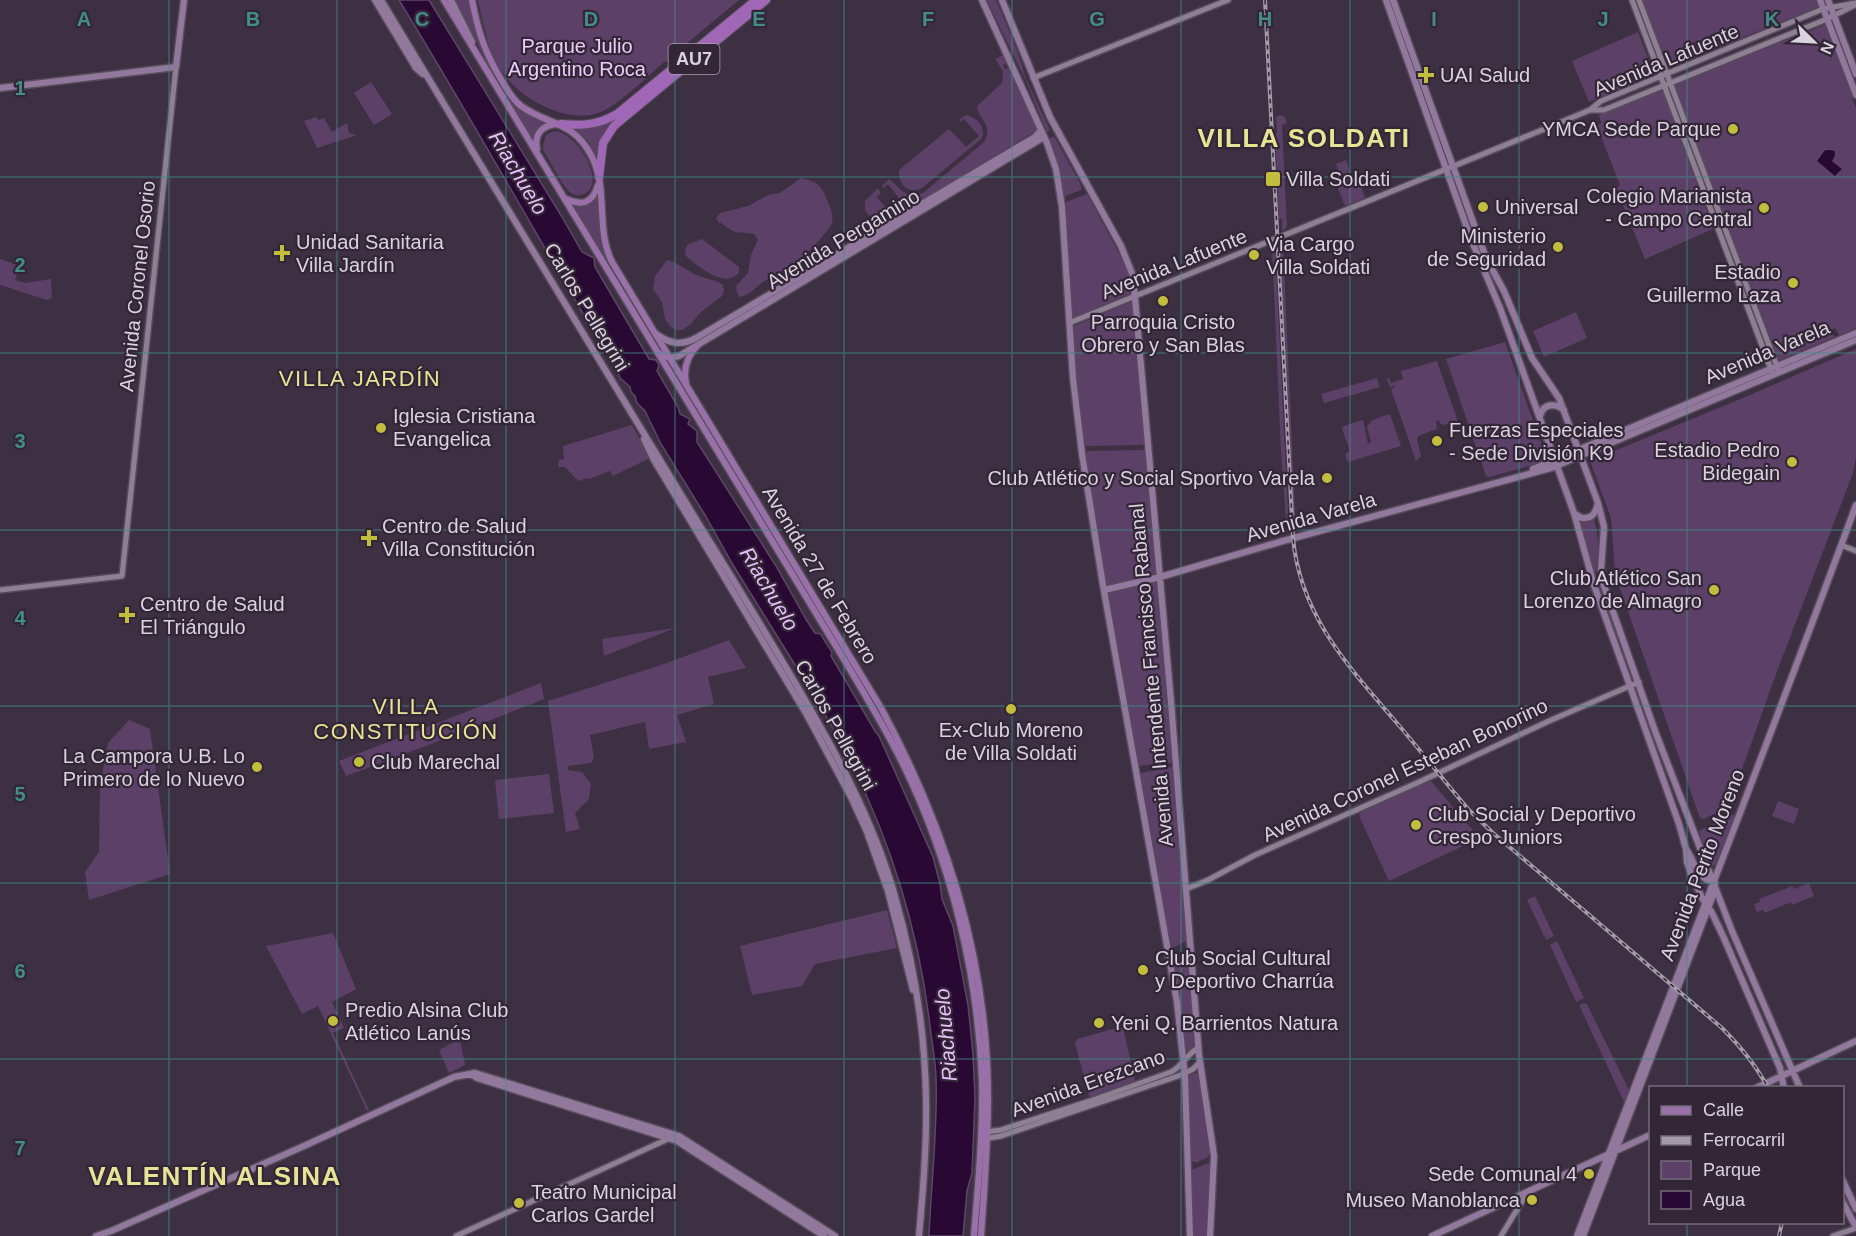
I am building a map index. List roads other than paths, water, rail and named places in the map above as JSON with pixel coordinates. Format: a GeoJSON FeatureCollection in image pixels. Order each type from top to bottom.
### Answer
{"type":"FeatureCollection","features":[{"type":"Feature","properties":{"kind":"highway","name":"AU7"},"geometry":{"type":"LineString","coordinates":[[561,124],[589,125],[617,114],[756,0]]}},
{"type":"Feature","properties":{"kind":"highway","name":"AU7"},"geometry":{"type":"LineString","coordinates":[[598,177],[603,143],[614,126],[766,0]]}},
{"type":"Feature","properties":{"kind":"main road","name":"Avenida Coronel Osorio"},"geometry":{"type":"LineString","coordinates":[[176,67],[184,0]]}},
{"type":"Feature","properties":{"kind":"main road","name":"Carlos Pellegrini"},"geometry":{"type":"LineString","coordinates":[[375,0],[416,68],[430,81]]}},
{"type":"Feature","properties":{"kind":"main road","name":"Carlos Pellegrini"},"geometry":{"type":"LineString","coordinates":[[381,0],[640,427],[654,460],[807,715],[847,788],[867,832],[896,918],[917,998],[927,1102],[926,1155],[919,1236]]}},
{"type":"Feature","properties":{"kind":"main road","name":"Avenida 27 de Febrero"},"geometry":{"type":"LineString","coordinates":[[444,0],[835,645],[834,650],[841,662],[847,660]]}},
{"type":"Feature","properties":{"kind":"main road"},"geometry":{"type":"LineString","coordinates":[[451,0],[480,60]]}},
{"type":"Feature","properties":{"kind":"main road","name":"Avenida 27 de Febrero"},"geometry":{"type":"LineString","coordinates":[[472,0],[487,56],[507,91],[521,106],[561,124],[585,144],[598,177],[607,252],[847,660],[902,747],[967,923],[980,987],[987,1057],[981,1236]]}},
{"type":"Feature","properties":{"kind":"main road","name":"Avenida Intendente Francisco Rabanal"},"geometry":{"type":"LineString","coordinates":[[982,0],[1044,137],[1054,163],[1061,200],[1076,414],[1104,590],[1169,952],[1185,1074],[1190,1236]]}},
{"type":"Feature","properties":{"kind":"main road","name":"Avenida Intendente Francisco Rabanal"},"geometry":{"type":"LineString","coordinates":[[1002,0],[1033,78],[1057,130],[1124,251],[1133,276],[1198,1048],[1214,1156],[1210,1236]]}},
{"type":"Feature","properties":{"kind":"main road"},"geometry":{"type":"LineString","coordinates":[[1386,0],[1449,168],[1486,258],[1508,300],[1532,358],[1556,393],[1580,453],[1604,527],[1601,570],[1603,583],[1655,731],[1731,929],[1799,1086]]}},
{"type":"Feature","properties":{"kind":"main road"},"geometry":{"type":"LineString","coordinates":[[1393,0],[1473,245],[1500,308],[1574,513],[1594,585],[1666,783],[1686,849],[1687,862],[1776,1058],[1784,1086]]}},
{"type":"Feature","properties":{"kind":"main road"},"geometry":{"type":"LineString","coordinates":[[1820,0],[1834,15],[1856,75]]}},
{"type":"Feature","properties":{"kind":"main road"},"geometry":{"type":"LineString","coordinates":[[1827,5],[1827,19],[1856,95]]}},
{"type":"Feature","properties":{"kind":"main road"},"geometry":{"type":"LineString","coordinates":[[0,88],[176,67]]}},
{"type":"Feature","properties":{"kind":"main road"},"geometry":{"type":"LineString","coordinates":[[539,154],[536,139],[539,132],[547,126],[561,124]]}},
{"type":"Feature","properties":{"kind":"main road","name":"Avenida Pergamino"},"geometry":{"type":"LineString","coordinates":[[656,334],[668,342],[677,344],[696,338],[1035,137],[1041,130]]}},
{"type":"Feature","properties":{"kind":"main road","name":"Avenida Pergamino"},"geometry":{"type":"LineString","coordinates":[[670,358],[680,356],[1044,137]]}},
{"type":"Feature","properties":{"kind":"main road"},"geometry":{"type":"LineString","coordinates":[[564,197],[576,203],[589,200],[597,189],[598,177]]}},
{"type":"Feature","properties":{"kind":"main road","name":"Avenida Varela"},"geometry":{"type":"LineString","coordinates":[[1775,371],[1856,333]]}},
{"type":"Feature","properties":{"kind":"main road","name":"Avenida Varela"},"geometry":{"type":"LineString","coordinates":[[1104,590],[1160,577],[1526,474],[1856,340]]}},
{"type":"Feature","properties":{"kind":"main road"},"geometry":{"type":"LineString","coordinates":[[687,389],[686,362],[698,345]]}},
{"type":"Feature","properties":{"kind":"main road"},"geometry":{"type":"LineString","coordinates":[[658,352],[670,358]]}},
{"type":"Feature","properties":{"kind":"main road"},"geometry":{"type":"LineString","coordinates":[[1541,421],[1541,413],[1549,405],[1556,405],[1564,411]]}},
{"type":"Feature","properties":{"kind":"main road"},"geometry":{"type":"LineString","coordinates":[[1574,513],[1582,518],[1591,516],[1598,503]]}},
{"type":"Feature","properties":{"kind":"main road","name":"Avenida Perito Moreno"},"geometry":{"type":"LineString","coordinates":[[1577,1236],[1612,1153],[1716,885],[1856,505]]}},
{"type":"Feature","properties":{"kind":"main road","name":"Avenida Perito Moreno"},"geometry":{"type":"LineString","coordinates":[[1843,545],[1856,516]]}},
{"type":"Feature","properties":{"kind":"main road","name":"Avenida 27 de Febrero"},"geometry":{"type":"LineString","coordinates":[[847,660],[917,795],[919,808],[925,806]]}},
{"type":"Feature","properties":{"kind":"main road"},"geometry":{"type":"LineString","coordinates":[[1173,765],[1174,781],[1178,791]]}},
{"type":"Feature","properties":{"kind":"main road"},"geometry":{"type":"LineString","coordinates":[[1686,849],[1699,875],[1716,885]]}},
{"type":"Feature","properties":{"kind":"main road"},"geometry":{"type":"LineString","coordinates":[[1708,904],[1718,908],[1731,929]]}},
{"type":"Feature","properties":{"kind":"main road"},"geometry":{"type":"LineString","coordinates":[[1760,1086],[1856,1041]]}},
{"type":"Feature","properties":{"kind":"main road"},"geometry":{"type":"LineString","coordinates":[[96,1236],[198,1194],[454,1077],[478,1073],[679,1136],[835,1236]]}},
{"type":"Feature","properties":{"kind":"main road"},"geometry":{"type":"LineString","coordinates":[[471,1074],[477,1078],[680,1143],[824,1236]]}},
{"type":"Feature","properties":{"kind":"main road","name":"Avenida 27 de Febrero"},"geometry":{"type":"LineString","coordinates":[[974,1236],[984,1135]]}},
{"type":"Feature","properties":{"kind":"main road"},"geometry":{"type":"LineString","coordinates":[[1432,1236],[1649,1135]]}},
{"type":"Feature","properties":{"kind":"main road","name":"Avenida Perito Moreno"},"geometry":{"type":"LineString","coordinates":[[1583,1236],[1612,1153]]}},
{"type":"Feature","properties":{"kind":"main road"},"geometry":{"type":"LineString","coordinates":[[1844,1183],[1856,1209]]}},
{"type":"Feature","properties":{"kind":"main road"},"geometry":{"type":"LineString","coordinates":[[1507,1202],[1515,1203],[1517,1209]]}},
{"type":"Feature","properties":{"kind":"main road"},"geometry":{"type":"LineString","coordinates":[[1844,1205],[1856,1228]]}},
{"type":"Feature","properties":{"kind":"main road"},"geometry":{"type":"LineString","coordinates":[[814,1213],[816,1223]]}},
{"type":"Feature","properties":{"kind":"street"},"geometry":{"type":"LineString","coordinates":[[1033,78],[1228,0]]}},
{"type":"Feature","properties":{"kind":"street"},"geometry":{"type":"LineString","coordinates":[[1632,0],[1664,75]]}},
{"type":"Feature","properties":{"kind":"street"},"geometry":{"type":"LineString","coordinates":[[1639,0],[1667,84],[1775,371]]}},
{"type":"Feature","properties":{"kind":"street","name":"Avenida Lafuente"},"geometry":{"type":"LineString","coordinates":[[1590,110],[1604,110],[1827,19],[1856,4]]}},
{"type":"Feature","properties":{"kind":"street","name":"Avenida Lafuente"},"geometry":{"type":"LineString","coordinates":[[1069,323],[1590,110],[1601,101],[1827,5],[1856,4]]}},
{"type":"Feature","properties":{"kind":"street","name":"Avenida Coronel Osorio"},"geometry":{"type":"LineString","coordinates":[[0,590],[122,576],[176,67]]}},
{"type":"Feature","properties":{"kind":"street"},"geometry":{"type":"LineString","coordinates":[[1843,545],[1856,551]]}},
{"type":"Feature","properties":{"kind":"street","name":"Avenida Coronel Esteban Bonorino"},"geometry":{"type":"LineString","coordinates":[[1186,889],[1255,855],[1639,682]]}},
{"type":"Feature","properties":{"kind":"street","name":"Avenida Erezcano"},"geometry":{"type":"LineString","coordinates":[[984,1135],[1171,1072],[1179,1067],[1187,1055],[1198,1048]]}},
{"type":"Feature","properties":{"kind":"street","name":"Avenida Erezcano"},"geometry":{"type":"LineString","coordinates":[[984,1135],[1001,1136],[1185,1074],[1196,1068],[1200,1062]]}},
{"type":"Feature","properties":{"kind":"street"},"geometry":{"type":"LineString","coordinates":[[456,1236],[669,1138],[679,1136]]}},
{"type":"Feature","properties":{"kind":"street"},"geometry":{"type":"LineString","coordinates":[[1500,1236],[1527,1193]]}},
{"type":"Feature","properties":{"kind":"street"},"geometry":{"type":"LineString","coordinates":[[1833,1236],[1856,1228]]}},
{"type":"Feature","properties":{"kind":"water","name":"Riachuelo"},"geometry":{"type":"Polygon","coordinates":[[[399,0],[429,0],[582,252],[594,258],[595,267],[649,359],[656,360],[659,365],[657,371],[680,414],[690,419],[688,424],[697,431],[697,442],[776,566],[807,621],[815,633],[821,634],[832,652],[831,656],[879,736],[933,857],[942,899],[953,926],[968,1005],[975,1098],[972,1173],[967,1191],[963,1236],[929,1236],[936,1076],[924,985],[906,903],[879,825],[862,786],[824,712],[817,712],[820,705],[733,565],[661,444],[645,411],[637,403],[630,387],[620,378],[614,360],[584,315],[399,0]]]}},
{"type":"Feature","properties":{"kind":"water"},"geometry":{"type":"Polygon","coordinates":[[[1824,150],[1835,150],[1836,155],[1833,161],[1843,169],[1835,177],[1816,161],[1824,150]]]}},
{"type":"Feature","properties":{"kind":"railway"},"geometry":{"type":"LineString","coordinates":[[1265,0],[1293,538],[1297,566],[1316,615],[1344,659],[1469,810],[1722,1028],[1747,1056],[1767,1086]]}},
{"type":"Feature","properties":{"kind":"railway"},"geometry":{"type":"LineString","coordinates":[[1779,1236],[1782,1224]]}},
{"type":"Feature","properties":{"kind":"place","name":"UAI Salud"},"geometry":{"type":"Point","coordinates":[1426,75]}},
{"type":"Feature","properties":{"kind":"place","name":"YMCA Sede Parque"},"geometry":{"type":"Point","coordinates":[1733,129]}},
{"type":"Feature","properties":{"kind":"place","name":"Villa Soldati"},"geometry":{"type":"Point","coordinates":[1273,179]}},
{"type":"Feature","properties":{"kind":"place","name":"Universal"},"geometry":{"type":"Point","coordinates":[1483,207]}},
{"type":"Feature","properties":{"kind":"place","name":"Colegio Marianista - Campo Central"},"geometry":{"type":"Point","coordinates":[1764,208]}},
{"type":"Feature","properties":{"kind":"place","name":"Ministerio de Seguridad"},"geometry":{"type":"Point","coordinates":[1558,247]}},
{"type":"Feature","properties":{"kind":"place","name":"Unidad Sanitaria Villa Jardín"},"geometry":{"type":"Point","coordinates":[282,253]}},
{"type":"Feature","properties":{"kind":"place","name":"Via Cargo Villa Soldati"},"geometry":{"type":"Point","coordinates":[1254,255]}},
{"type":"Feature","properties":{"kind":"place","name":"Estadio Guillermo Laza"},"geometry":{"type":"Point","coordinates":[1793,283]}},
{"type":"Feature","properties":{"kind":"place","name":"Parroquia Cristo Obrero y San Blas"},"geometry":{"type":"Point","coordinates":[1163,301]}},
{"type":"Feature","properties":{"kind":"place","name":"Iglesia Cristiana Evangelica"},"geometry":{"type":"Point","coordinates":[381,428]}},
{"type":"Feature","properties":{"kind":"place","name":"Fuerzas Especiales - Sede División K9"},"geometry":{"type":"Point","coordinates":[1437,441]}},
{"type":"Feature","properties":{"kind":"place","name":"Estadio Pedro Bidegain"},"geometry":{"type":"Point","coordinates":[1792,462]}},
{"type":"Feature","properties":{"kind":"place","name":"Club Atlético y Social Sportivo Varela"},"geometry":{"type":"Point","coordinates":[1327,478]}},
{"type":"Feature","properties":{"kind":"place","name":"Centro de Salud Villa Constitución"},"geometry":{"type":"Point","coordinates":[369,538]}},
{"type":"Feature","properties":{"kind":"place","name":"Club Atlético San Lorenzo de Almagro"},"geometry":{"type":"Point","coordinates":[1714,590]}},
{"type":"Feature","properties":{"kind":"place","name":"Centro de Salud El Triángulo"},"geometry":{"type":"Point","coordinates":[127,615]}},
{"type":"Feature","properties":{"kind":"place","name":"Ex-Club Moreno de Villa Soldati"},"geometry":{"type":"Point","coordinates":[1011,709]}},
{"type":"Feature","properties":{"kind":"place","name":"Club Marechal"},"geometry":{"type":"Point","coordinates":[359,762]}},
{"type":"Feature","properties":{"kind":"place","name":"La Campora U.B. Lo Primero de lo Nuevo"},"geometry":{"type":"Point","coordinates":[257,767]}},
{"type":"Feature","properties":{"kind":"place","name":"Club Social y Deportivo Crespo Juniors"},"geometry":{"type":"Point","coordinates":[1416,825]}},
{"type":"Feature","properties":{"kind":"place","name":"Club Social Cultural y Deportivo Charrúa"},"geometry":{"type":"Point","coordinates":[1143,970]}},
{"type":"Feature","properties":{"kind":"place","name":"Predio Alsina Club Atlético Lanús"},"geometry":{"type":"Point","coordinates":[333,1021]}},
{"type":"Feature","properties":{"kind":"place","name":"Yeni Q. Barrientos Natura"},"geometry":{"type":"Point","coordinates":[1099,1023]}},
{"type":"Feature","properties":{"kind":"place","name":"Sede Comunal 4"},"geometry":{"type":"Point","coordinates":[1589,1174]}},
{"type":"Feature","properties":{"kind":"place","name":"Museo Manoblanca"},"geometry":{"type":"Point","coordinates":[1532,1200]}},
{"type":"Feature","properties":{"kind":"place","name":"Teatro Municipal Carlos Gardel"},"geometry":{"type":"Point","coordinates":[519,1203]}},
{"type":"Feature","properties":{"kind":"district","name":"VILLA SOLDATI"},"geometry":{"type":"Point","coordinates":[1304,138]}},
{"type":"Feature","properties":{"kind":"district","name":"VILLA JARDÍN"},"geometry":{"type":"Point","coordinates":[360,378]}},
{"type":"Feature","properties":{"kind":"district","name":"VILLA CONSTITUCIÓN"},"geometry":{"type":"Point","coordinates":[406,718]}},
{"type":"Feature","properties":{"kind":"district","name":"VALENTÍN ALSINA"},"geometry":{"type":"Point","coordinates":[215,1176]}},
{"type":"Feature","properties":{"kind":"park label","name":"Parque Julio Argentino Roca"},"geometry":{"type":"Point","coordinates":[577,58]}}]}
